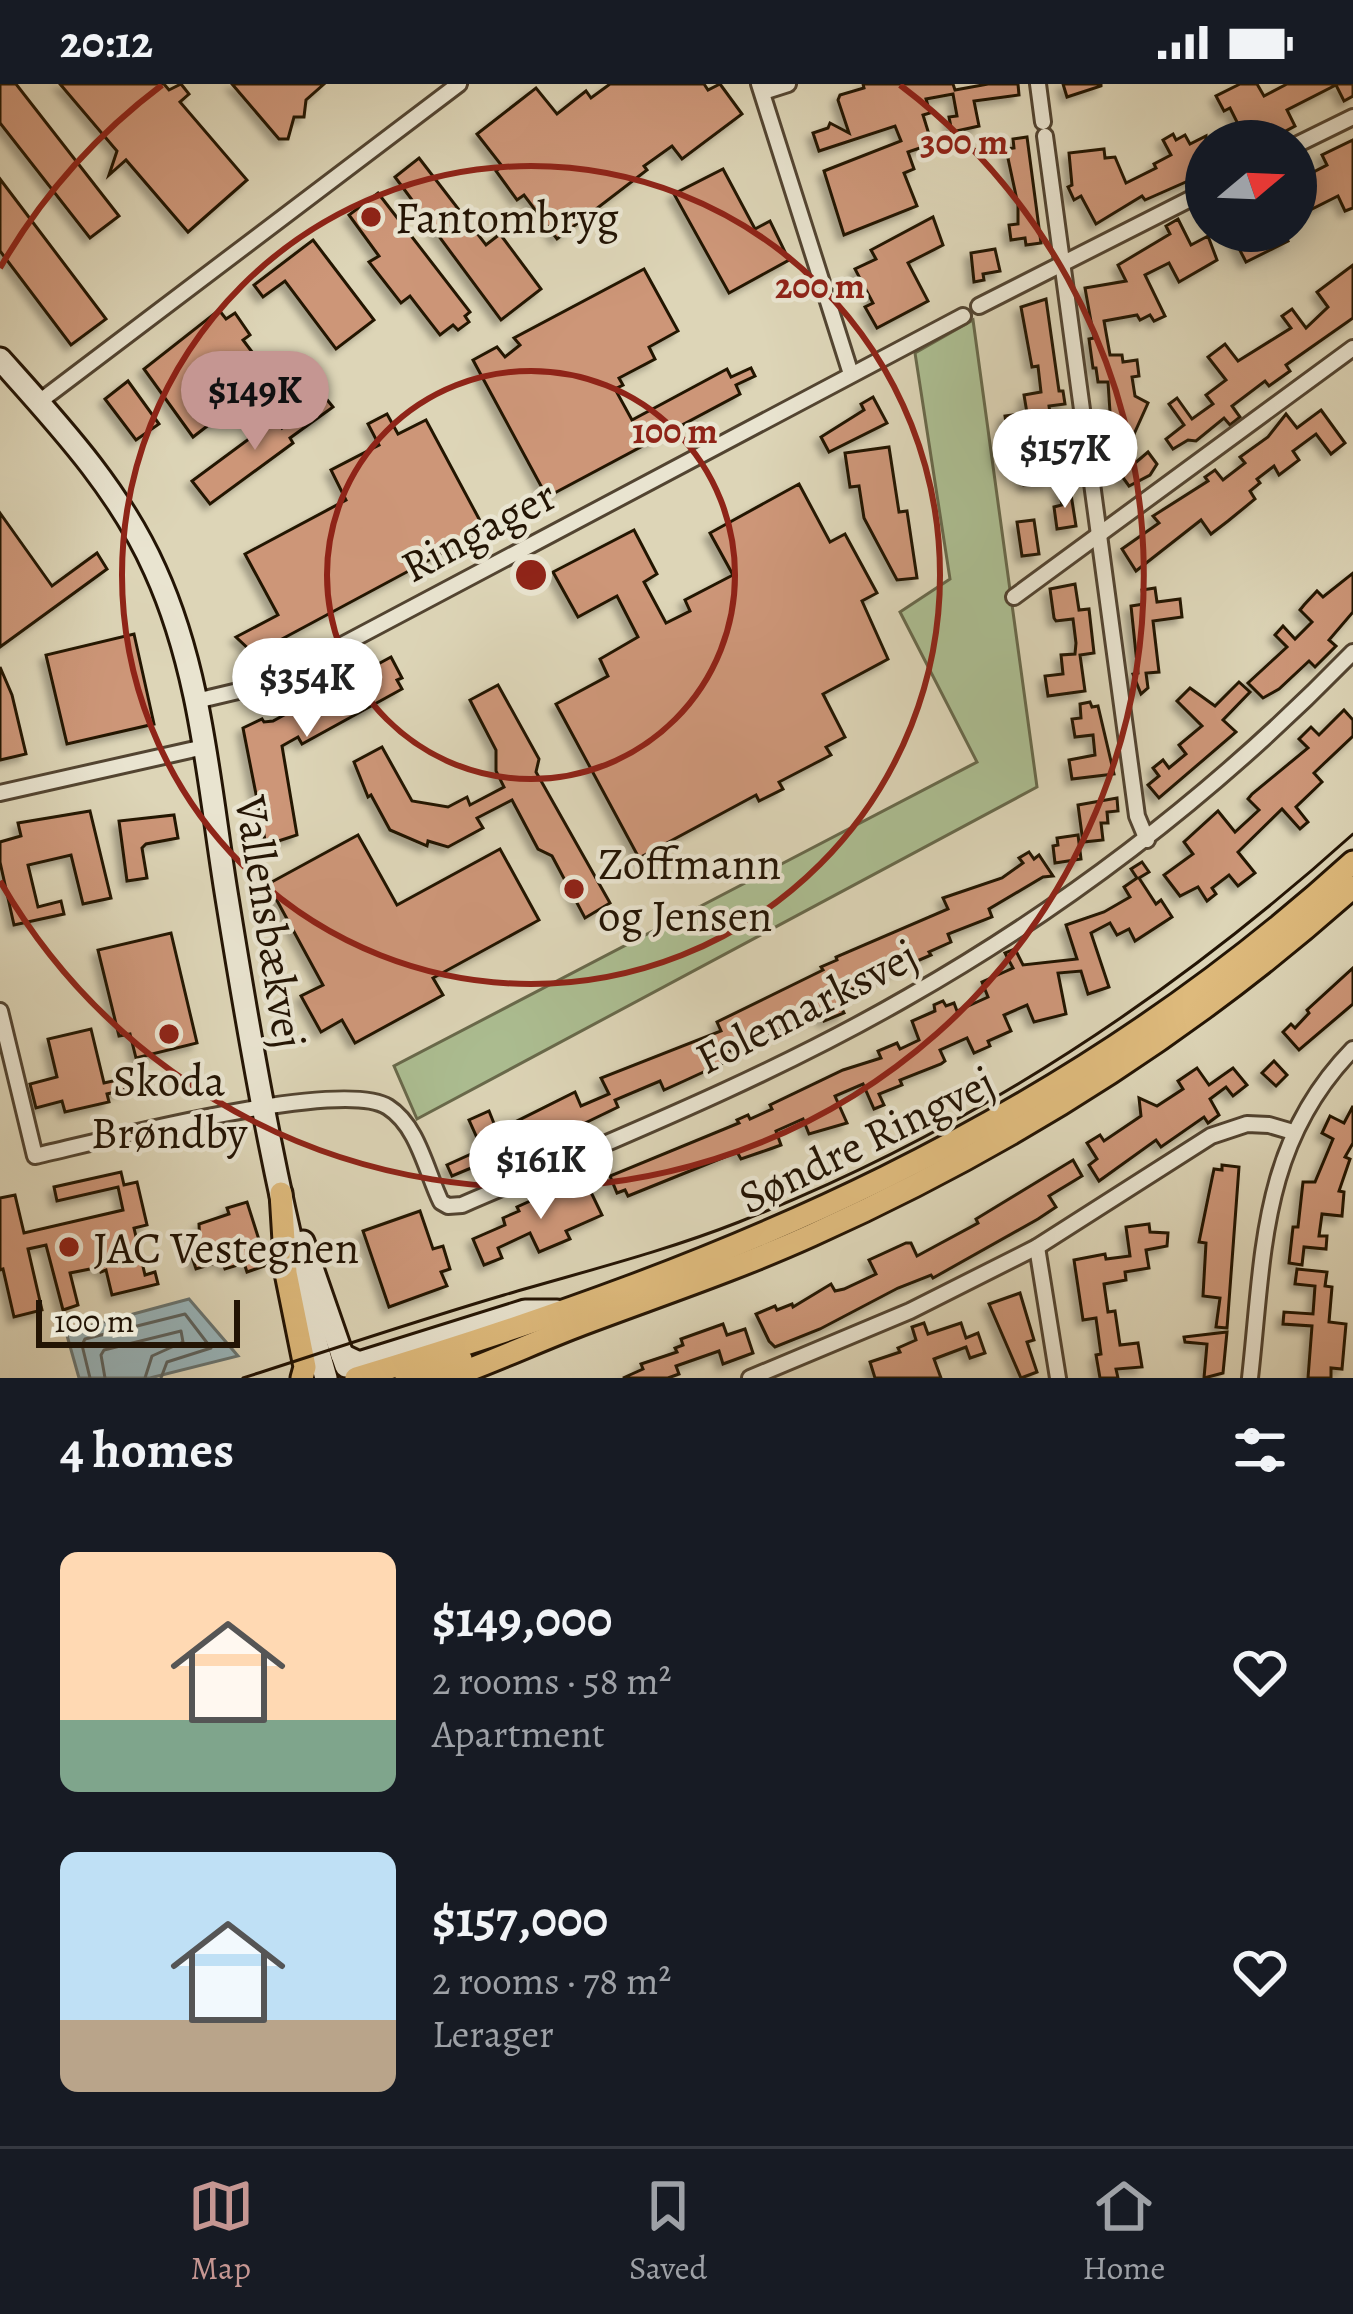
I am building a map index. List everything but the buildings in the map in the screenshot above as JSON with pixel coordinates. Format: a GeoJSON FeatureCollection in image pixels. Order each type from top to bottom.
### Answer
{"type":"FeatureCollection","features":[{"type":"Feature","properties":{"kind":"main road","name":"Søndre Ringvej"},"geometry":{"type":"LineString","coordinates":[[353,1378],[557,1310],[778,1228],[889,1178],[1112,1051],[1242,956],[1353,862]]}},
{"type":"Feature","properties":{"kind":"main road","name":"Søndre Ringvej"},"geometry":{"type":"LineString","coordinates":[[447,1378],[807,1237],[982,1150],[1185,1021],[1353,887]]}},
{"type":"Feature","properties":{"kind":"main road"},"geometry":{"type":"LineString","coordinates":[[281,1193],[286,1273],[305,1367],[302,1378]]}},
{"type":"Feature","properties":{"kind":"main road"},"geometry":{"type":"LineString","coordinates":[[406,1378],[519,1335],[557,1310]]}},
{"type":"Feature","properties":{"kind":"street"},"geometry":{"type":"LineString","coordinates":[[38,402],[459,84]]}},
{"type":"Feature","properties":{"kind":"street"},"geometry":{"type":"LineString","coordinates":[[788,84],[761,88],[851,374]]}},
{"type":"Feature","properties":{"kind":"street"},"geometry":{"type":"LineString","coordinates":[[1038,84],[1137,816],[1147,840]]}},
{"type":"Feature","properties":{"kind":"street"},"geometry":{"type":"LineString","coordinates":[[1317,135],[1353,117]]}},
{"type":"Feature","properties":{"kind":"street"},"geometry":{"type":"LineString","coordinates":[[979,306],[1185,201]]}},
{"type":"Feature","properties":{"kind":"street","name":"Ringager"},"geometry":{"type":"LineString","coordinates":[[196,701],[255,688],[293,671],[963,316]]}},
{"type":"Feature","properties":{"kind":"street"},"geometry":{"type":"LineString","coordinates":[[1014,597],[1353,348]]}},
{"type":"Feature","properties":{"kind":"street","name":"Vallensbækvej"},"geometry":{"type":"LineString","coordinates":[[0,359],[103,478],[161,585],[196,701],[261,1109],[326,1378]]}},
{"type":"Feature","properties":{"kind":"street","name":"Folemarksvej"},"geometry":{"type":"LineString","coordinates":[[261,1109],[350,1097],[382,1103],[408,1126],[441,1202],[462,1205],[711,1098],[907,998],[1022,928],[1147,840],[1284,723],[1353,652]]}},
{"type":"Feature","properties":{"kind":"street"},"geometry":{"type":"LineString","coordinates":[[0,793],[204,747]]}},
{"type":"Feature","properties":{"kind":"street"},"geometry":{"type":"LineString","coordinates":[[0,1011],[35,1156],[226,1112],[261,1109]]}},
{"type":"Feature","properties":{"kind":"street"},"geometry":{"type":"LineString","coordinates":[[1250,1378],[1270,1199],[1292,1132],[1328,1075],[1353,1049]]}},
{"type":"Feature","properties":{"kind":"street"},"geometry":{"type":"LineString","coordinates":[[750,1378],[910,1311],[1036,1247],[1211,1136],[1247,1124],[1292,1132]]}},
{"type":"Feature","properties":{"kind":"street","name":"Vallensbækvej"},"geometry":{"type":"LineString","coordinates":[[281,1193],[304,1242],[353,1378]]}},
{"type":"Feature","properties":{"kind":"street"},"geometry":{"type":"LineString","coordinates":[[1036,1247],[1058,1378]]}},
{"type":"Feature","properties":{"kind":"street"},"geometry":{"type":"LineString","coordinates":[[343,1355],[358,1363],[525,1311],[557,1310]]}},
{"type":"Feature","properties":{"kind":"green space"},"geometry":{"type":"Polygon","coordinates":[[[973,320],[1037,787],[417,1119],[394,1066],[977,762],[900,612],[950,579],[915,353],[973,320]]]}},
{"type":"Feature","properties":{"kind":"water"},"geometry":{"type":"Polygon","coordinates":[[[189,1299],[238,1356],[150,1378],[79,1378],[66,1332],[189,1299]]]}},
{"type":"Feature","properties":{"kind":"tram line"},"geometry":{"type":"LineString","coordinates":[[243,1378],[710,1233],[905,1147],[1063,1056],[1139,1005],[1213,951],[1353,834]]}},
{"type":"Feature","properties":{"kind":"place","name":"Fantombryg"},"geometry":{"type":"Point","coordinates":[371,217]}},
{"type":"Feature","properties":{"kind":"place","name":"Zoffmann og Jensen"},"geometry":{"type":"Point","coordinates":[574,889]}},
{"type":"Feature","properties":{"kind":"place","name":"Skoda Brøndby"},"geometry":{"type":"Point","coordinates":[169,1034]}},
{"type":"Feature","properties":{"kind":"place","name":"JAC Vestegnen"},"geometry":{"type":"Point","coordinates":[69,1247]}}]}
